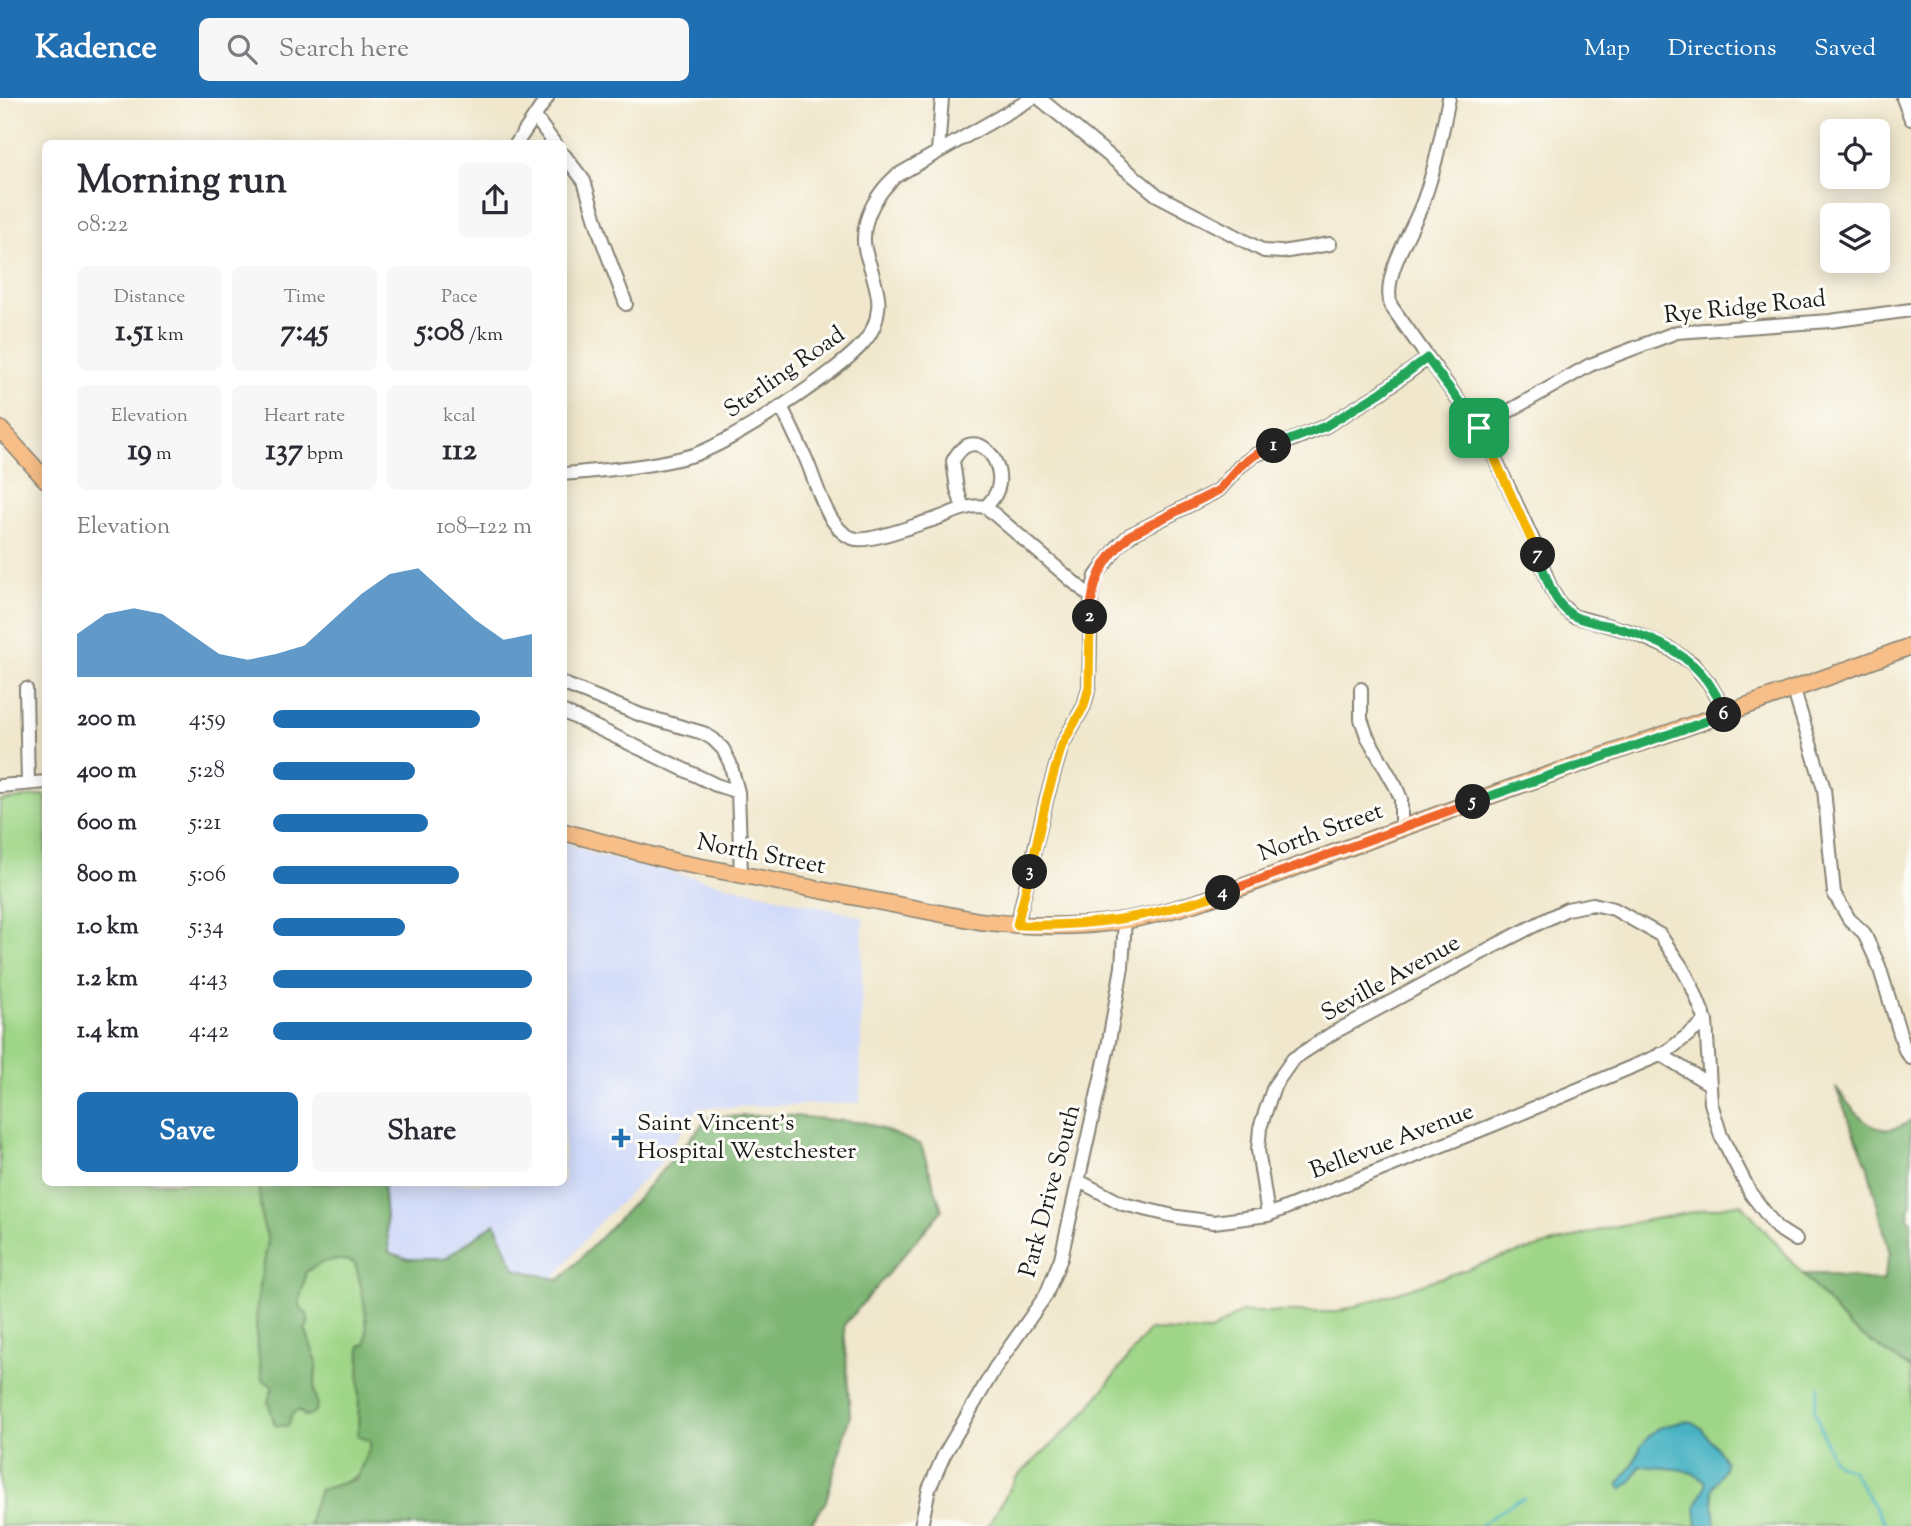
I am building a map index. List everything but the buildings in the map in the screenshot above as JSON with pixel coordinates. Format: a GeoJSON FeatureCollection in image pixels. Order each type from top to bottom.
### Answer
{"type":"FeatureCollection","features":[{"type":"Feature","properties":{"kind":"main road"},"geometry":{"type":"LineString","coordinates":[[0,429],[42,476]]}},
{"type":"Feature","properties":{"kind":"main road","name":"North Street"},"geometry":{"type":"LineString","coordinates":[[567,833],[676,862],[979,921],[1052,926],[1125,920],[1165,912],[1227,892],[1401,828],[1794,691],[1911,646]]}},
{"type":"Feature","properties":{"kind":"street"},"geometry":{"type":"LineString","coordinates":[[938,152],[942,98]]}},
{"type":"Feature","properties":{"kind":"street","name":"Sterling Road"},"geometry":{"type":"LineString","coordinates":[[567,474],[642,466],[693,455],[729,438],[781,405],[812,385],[856,350],[872,331],[879,306],[864,243],[869,215],[881,190],[896,176],[1033,98]]}},
{"type":"Feature","properties":{"kind":"street"},"geometry":{"type":"LineString","coordinates":[[1039,98],[1157,195],[1264,251],[1282,252],[1330,243]]}},
{"type":"Feature","properties":{"kind":"street"},"geometry":{"type":"LineString","coordinates":[[1449,98],[1424,200],[1392,272],[1388,287],[1391,306],[1486,439],[1560,604],[1573,616],[1632,632],[1670,649],[1692,663],[1709,682],[1727,714]]}},
{"type":"Feature","properties":{"kind":"street"},"geometry":{"type":"LineString","coordinates":[[1903,98],[1911,119]]}},
{"type":"Feature","properties":{"kind":"street"},"geometry":{"type":"LineString","coordinates":[[518,140],[540,105]]}},
{"type":"Feature","properties":{"kind":"street"},"geometry":{"type":"LineString","coordinates":[[540,105],[553,140]]}},
{"type":"Feature","properties":{"kind":"street"},"geometry":{"type":"LineString","coordinates":[[567,159],[584,181],[626,304]]}},
{"type":"Feature","properties":{"kind":"street","name":"Rye Ridge Road"},"geometry":{"type":"LineString","coordinates":[[1479,428],[1590,365],[1677,332],[1830,321],[1911,310]]}},
{"type":"Feature","properties":{"kind":"street"},"geometry":{"type":"LineString","coordinates":[[1017,925],[1062,745],[1084,706],[1089,687],[1091,597],[1096,576],[1130,535],[1219,490],[1240,466],[1255,455],[1326,426],[1380,393],[1427,358]]}},
{"type":"Feature","properties":{"kind":"street"},"geometry":{"type":"LineString","coordinates":[[781,405],[808,462],[822,503],[846,535],[861,540],[963,508],[986,507],[1091,597]]}},
{"type":"Feature","properties":{"kind":"street"},"geometry":{"type":"LineString","coordinates":[[963,508],[955,481],[953,461],[962,449],[972,444],[980,444],[985,448],[996,464],[999,480],[996,493],[986,507]]}},
{"type":"Feature","properties":{"kind":"street"},"geometry":{"type":"LineString","coordinates":[[567,685],[641,715],[703,733],[723,749],[738,792],[741,875]]}},
{"type":"Feature","properties":{"kind":"street"},"geometry":{"type":"LineString","coordinates":[[26,689],[28,783]]}},
{"type":"Feature","properties":{"kind":"street"},"geometry":{"type":"LineString","coordinates":[[1361,690],[1361,719],[1367,736],[1401,799],[1401,828]]}},
{"type":"Feature","properties":{"kind":"street"},"geometry":{"type":"LineString","coordinates":[[1794,691],[1824,789],[1833,893],[1849,919],[1864,933],[1879,966],[1905,1050],[1911,1058]]}},
{"type":"Feature","properties":{"kind":"street"},"geometry":{"type":"LineString","coordinates":[[567,713],[716,785],[738,792]]}},
{"type":"Feature","properties":{"kind":"street"},"geometry":{"type":"LineString","coordinates":[[0,786],[42,782]]}},
{"type":"Feature","properties":{"kind":"street","name":"Seville Avenue"},"geometry":{"type":"LineString","coordinates":[[1268,1215],[1258,1150],[1260,1128],[1274,1086],[1293,1059],[1333,1034],[1567,909],[1593,904],[1614,909],[1660,935],[1692,986],[1706,1021]]}},
{"type":"Feature","properties":{"kind":"street","name":"Park Drive South"},"geometry":{"type":"LineString","coordinates":[[922,1526],[929,1489],[944,1455],[995,1368],[1049,1289],[1061,1258],[1122,967],[1125,920]]}},
{"type":"Feature","properties":{"kind":"street"},"geometry":{"type":"LineString","coordinates":[[1706,1021],[1709,1084],[1714,1119],[1751,1194],[1777,1228],[1796,1240]]}},
{"type":"Feature","properties":{"kind":"street","name":"Bellevue Avenue"},"geometry":{"type":"LineString","coordinates":[[1079,1181],[1123,1204],[1178,1217],[1213,1222],[1268,1215],[1661,1054],[1706,1021]]}},
{"type":"Feature","properties":{"kind":"street"},"geometry":{"type":"LineString","coordinates":[[1661,1054],[1709,1084]]}},
{"type":"Feature","properties":{"kind":"shaded area","name":"Saint Vincent's Hospital Westchester"},"geometry":{"type":"Polygon","coordinates":[[[567,843],[597,855],[863,917],[860,1103],[698,1108],[657,1167],[599,1223],[477,1372],[430,1388],[361,1186],[567,1186],[567,843]]]}},
{"type":"Feature","properties":{"kind":"green space"},"geometry":{"type":"Polygon","coordinates":[[[42,795],[42,1186],[360,1186],[378,1464],[317,1497],[319,1526],[0,1526],[0,801],[42,795]]]}},
{"type":"Feature","properties":{"kind":"green space"},"geometry":{"type":"Polygon","coordinates":[[[1836,1088],[1859,1116],[1877,1128],[1899,1127],[1911,1120],[1911,1203],[1908,1218],[1911,1221],[1911,1369],[1849,1327],[1803,1274],[1883,1281],[1890,1254],[1867,1164],[1836,1088]]]}},
{"type":"Feature","properties":{"kind":"green space"},"geometry":{"type":"Polygon","coordinates":[[[782,1115],[867,1123],[921,1145],[942,1210],[844,1325],[850,1415],[826,1501],[809,1526],[309,1526],[320,1490],[356,1479],[370,1447],[370,1441],[358,1436],[360,1346],[366,1344],[367,1334],[364,1303],[355,1263],[329,1261],[305,1273],[299,1305],[308,1316],[305,1329],[317,1362],[314,1390],[316,1411],[306,1417],[299,1410],[292,1414],[288,1426],[275,1425],[268,1401],[273,1387],[262,1379],[256,1335],[257,1303],[268,1240],[262,1221],[258,1186],[383,1186],[389,1252],[408,1259],[444,1259],[495,1223],[515,1269],[560,1280],[639,1197],[709,1117],[782,1115]]]}},
{"type":"Feature","properties":{"kind":"green space"},"geometry":{"type":"Polygon","coordinates":[[[1741,1203],[1849,1327],[1911,1369],[1911,1526],[988,1526],[1016,1478],[1084,1414],[1149,1330],[1209,1332],[1241,1312],[1338,1312],[1503,1257],[1611,1227],[1741,1203]]]}},
{"type":"Feature","properties":{"kind":"water"},"geometry":{"type":"Polygon","coordinates":[[[1683,1421],[1693,1422],[1701,1428],[1725,1462],[1724,1469],[1712,1489],[1715,1526],[1697,1526],[1695,1509],[1706,1483],[1693,1473],[1640,1466],[1631,1482],[1622,1489],[1619,1486],[1649,1436],[1659,1428],[1683,1421]]]}},
{"type":"Feature","properties":{"kind":"waterway"},"geometry":{"type":"LineString","coordinates":[[1819,1387],[1814,1409],[1832,1459],[1838,1465],[1851,1469],[1886,1526]]}},
{"type":"Feature","properties":{"kind":"waterway"},"geometry":{"type":"LineString","coordinates":[[1479,1526],[1514,1502],[1524,1499]]}},
{"type":"Feature","properties":{"kind":"place","name":"Saint Vincent's Hospital Westchester"},"geometry":{"type":"Point","coordinates":[621,1138]}},
{"type":"Feature","properties":{"kind":"route"},"geometry":{"type":"LineString","coordinates":[[1427,358],[1479,428],[1532,538],[1551,589],[1560,604],[1573,616],[1632,632],[1670,649],[1692,663],[1709,682],[1727,714],[1165,912],[1125,920],[1052,926],[1017,925],[1062,745],[1084,706],[1089,687],[1091,597],[1096,576],[1119,545],[1130,535],[1219,490],[1240,466],[1255,455],[1326,426],[1380,393],[1427,358]]}}]}
